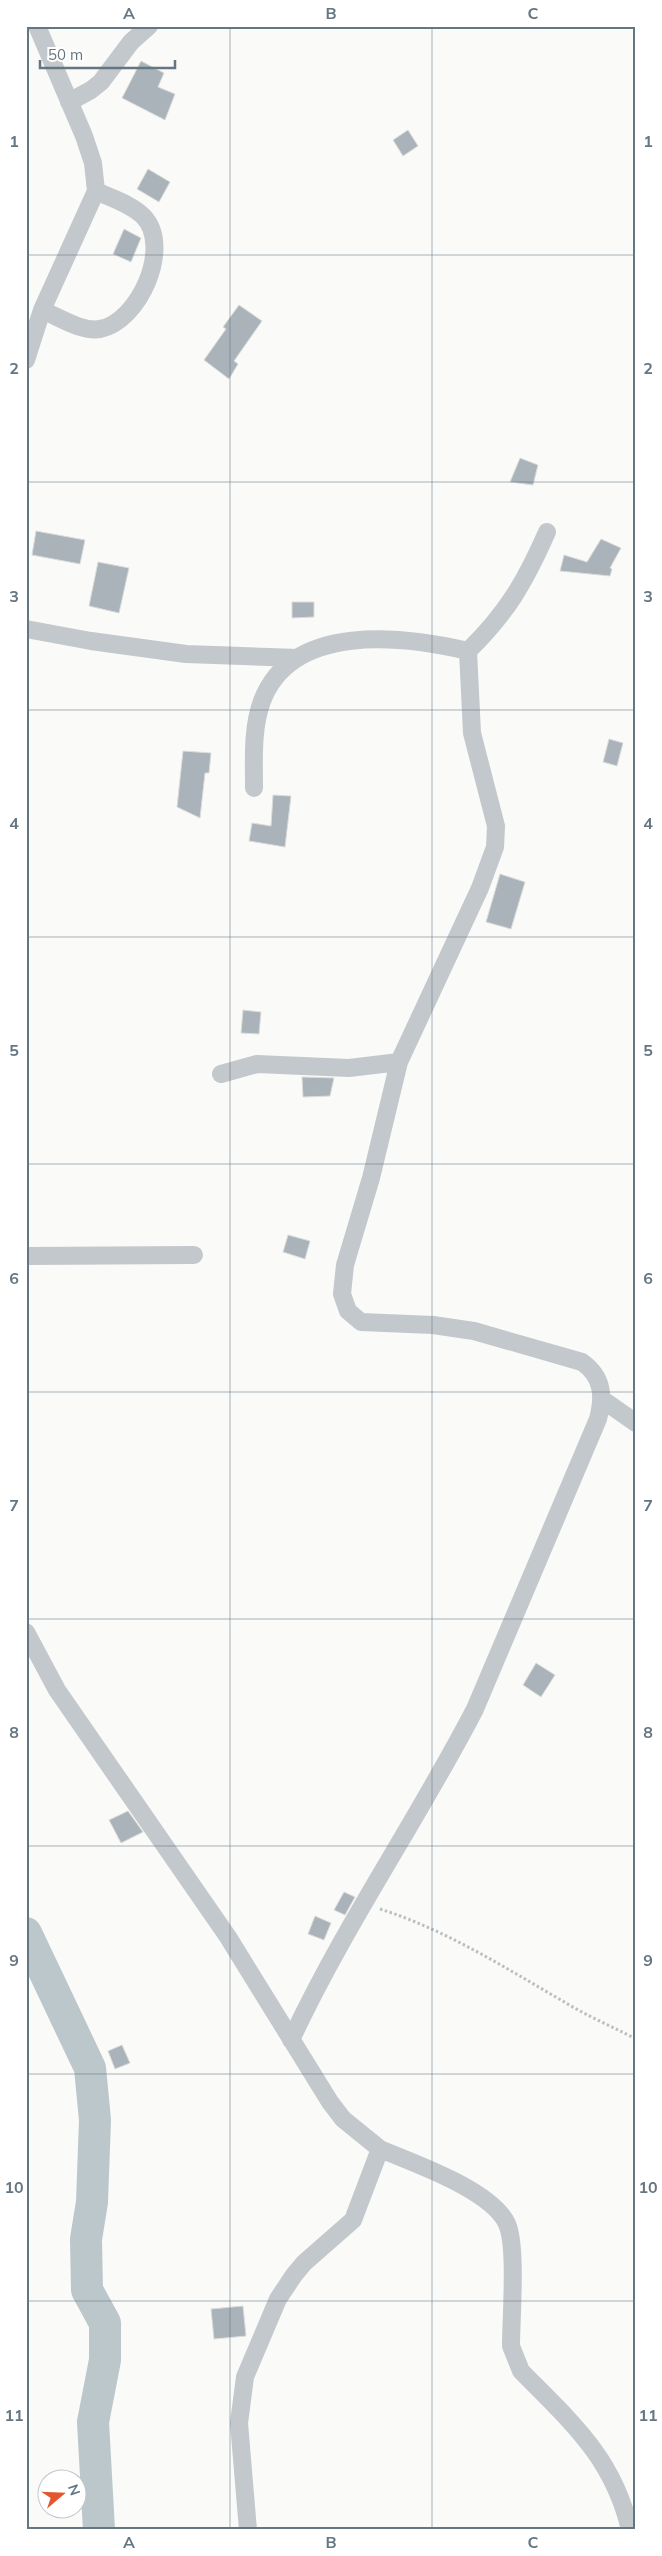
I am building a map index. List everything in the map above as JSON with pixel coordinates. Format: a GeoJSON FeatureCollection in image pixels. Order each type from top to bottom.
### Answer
{"type":"FeatureCollection","features":[{"type":"Feature","properties":{"kind":"street"},"geometry":{"type":"LineString","coordinates":[[26,360],[42,310],[96,191],[93,163],[37,26]]}},
{"type":"Feature","properties":{"kind":"street"},"geometry":{"type":"LineString","coordinates":[[69,102],[101,82],[131,42],[149,26]]}},
{"type":"Feature","properties":{"kind":"street"},"geometry":{"type":"LineString","coordinates":[[42,310],[86,328],[107,326],[129,313],[150,276],[154,250],[150,225],[134,209],[96,191]]}},
{"type":"Feature","properties":{"kind":"street"},"geometry":{"type":"LineString","coordinates":[[291,2040],[322,1977],[475,1709],[598,1419],[603,1400],[600,1383],[592,1369],[582,1362],[474,1331],[433,1325],[361,1322],[348,1311],[342,1294],[345,1266],[371,1178],[399,1062],[476,896],[494,847],[496,826],[472,733],[468,652],[510,605],[547,532]]}},
{"type":"Feature","properties":{"kind":"street"},"geometry":{"type":"LineString","coordinates":[[26,629],[91,641],[186,654],[298,658]]}},
{"type":"Feature","properties":{"kind":"street"},"geometry":{"type":"LineString","coordinates":[[254,788],[254,738],[262,701],[278,675],[298,658],[338,640],[362,639],[433,643],[468,652]]}},
{"type":"Feature","properties":{"kind":"street"},"geometry":{"type":"LineString","coordinates":[[221,1074],[257,1064],[349,1068],[399,1062]]}},
{"type":"Feature","properties":{"kind":"street"},"geometry":{"type":"LineString","coordinates":[[26,1256],[194,1256]]}},
{"type":"Feature","properties":{"kind":"street"},"geometry":{"type":"LineString","coordinates":[[603,1400],[636,1423]]}},
{"type":"Feature","properties":{"kind":"street"},"geometry":{"type":"LineString","coordinates":[[26,1632],[62,1698],[228,1937],[263,1991],[291,2040],[343,2119],[380,2149],[445,2176],[491,2205],[503,2217],[510,2235],[511,2346],[515,2360],[521,2372],[596,2450],[620,2494],[630,2530]]}},
{"type":"Feature","properties":{"kind":"street"},"geometry":{"type":"LineString","coordinates":[[248,2530],[239,2423],[244,2377],[278,2299],[294,2275],[304,2263],[353,2220],[380,2149]]}},
{"type":"Feature","properties":{"kind":"path"},"geometry":{"type":"LineString","coordinates":[[365,1904],[432,1928],[484,1954],[594,2018],[636,2039]]}},
{"type":"Feature","properties":{"kind":"building"},"geometry":{"type":"Polygon","coordinates":[[[141,61],[164,73],[158,87],[175,94],[165,120],[122,98],[141,61]]]}},
{"type":"Feature","properties":{"kind":"building"},"geometry":{"type":"Polygon","coordinates":[[[408,130],[418,146],[403,156],[393,140],[408,130]]]}},
{"type":"Feature","properties":{"kind":"building"},"geometry":{"type":"Polygon","coordinates":[[[148,169],[170,182],[159,202],[137,189],[148,169]]]}},
{"type":"Feature","properties":{"kind":"building"},"geometry":{"type":"Polygon","coordinates":[[[124,229],[141,238],[131,262],[113,254],[124,229]]]}},
{"type":"Feature","properties":{"kind":"building"},"geometry":{"type":"Polygon","coordinates":[[[239,305],[262,321],[234,361],[238,364],[229,379],[204,360],[226,329],[223,327],[239,305]]]}},
{"type":"Feature","properties":{"kind":"building"},"geometry":{"type":"Polygon","coordinates":[[[520,458],[538,465],[533,485],[510,482],[520,458]]]}},
{"type":"Feature","properties":{"kind":"building"},"geometry":{"type":"Polygon","coordinates":[[[36,531],[85,540],[80,564],[32,555],[36,531]]]}},
{"type":"Feature","properties":{"kind":"building"},"geometry":{"type":"Polygon","coordinates":[[[601,539],[621,548],[610,568],[612,569],[610,576],[560,571],[564,555],[587,562],[601,539]]]}},
{"type":"Feature","properties":{"kind":"building"},"geometry":{"type":"Polygon","coordinates":[[[98,562],[129,568],[119,613],[89,606],[98,562]]]}},
{"type":"Feature","properties":{"kind":"building"},"geometry":{"type":"Polygon","coordinates":[[[292,602],[314,602],[314,617],[292,618],[292,602]]]}},
{"type":"Feature","properties":{"kind":"building"},"geometry":{"type":"Polygon","coordinates":[[[609,739],[623,743],[617,766],[603,762],[609,739]]]}},
{"type":"Feature","properties":{"kind":"building"},"geometry":{"type":"Polygon","coordinates":[[[183,751],[211,753],[209,773],[205,773],[200,818],[177,807],[183,751]]]}},
{"type":"Feature","properties":{"kind":"building"},"geometry":{"type":"Polygon","coordinates":[[[273,795],[291,796],[285,847],[249,841],[252,823],[271,826],[273,795]]]}},
{"type":"Feature","properties":{"kind":"building"},"geometry":{"type":"Polygon","coordinates":[[[500,874],[525,882],[511,929],[486,922],[500,874]]]}},
{"type":"Feature","properties":{"kind":"building"},"geometry":{"type":"Polygon","coordinates":[[[243,1010],[261,1012],[259,1034],[241,1033],[243,1010]]]}},
{"type":"Feature","properties":{"kind":"building"},"geometry":{"type":"Polygon","coordinates":[[[302,1077],[334,1078],[330,1096],[303,1097],[302,1077]]]}},
{"type":"Feature","properties":{"kind":"building"},"geometry":{"type":"Polygon","coordinates":[[[288,1235],[310,1241],[305,1259],[283,1252],[288,1235]]]}},
{"type":"Feature","properties":{"kind":"building"},"geometry":{"type":"Polygon","coordinates":[[[536,1663],[555,1675],[541,1697],[523,1685],[536,1663]]]}},
{"type":"Feature","properties":{"kind":"building"},"geometry":{"type":"Polygon","coordinates":[[[128,1811],[143,1832],[121,1843],[109,1820],[128,1811]]]}},
{"type":"Feature","properties":{"kind":"building"},"geometry":{"type":"Polygon","coordinates":[[[344,1892],[355,1897],[345,1915],[334,1910],[344,1892]]]}},
{"type":"Feature","properties":{"kind":"building"},"geometry":{"type":"Polygon","coordinates":[[[315,1916],[331,1923],[324,1940],[308,1934],[315,1916]]]}},
{"type":"Feature","properties":{"kind":"building"},"geometry":{"type":"Polygon","coordinates":[[[122,2045],[130,2063],[115,2069],[108,2051],[122,2045]]]}},
{"type":"Feature","properties":{"kind":"building"},"geometry":{"type":"Polygon","coordinates":[[[243,2306],[246,2336],[214,2339],[211,2309],[243,2306]]]}},
{"type":"Feature","properties":{"kind":"waterway"},"geometry":{"type":"LineString","coordinates":[[26,1933],[90,2068],[95,2120],[92,2202],[86,2239],[87,2290],[105,2323],[105,2360],[93,2422],[99,2530]]}}]}
